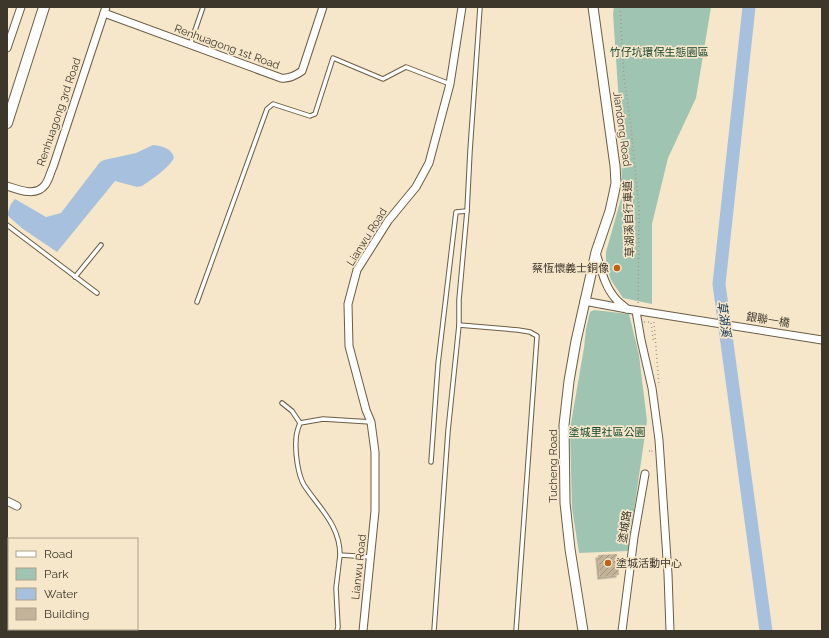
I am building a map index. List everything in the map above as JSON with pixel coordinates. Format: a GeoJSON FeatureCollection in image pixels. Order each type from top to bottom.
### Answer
{"type":"FeatureCollection","features":[{"type":"Feature","properties":{"kind":"main road"},"geometry":{"type":"LineString","coordinates":[[7,123],[44,7]]}},
{"type":"Feature","properties":{"kind":"street"},"geometry":{"type":"LineString","coordinates":[[7,48],[21,7]]}},
{"type":"Feature","properties":{"kind":"street","name":"Renhuagong 1st Road"},"geometry":{"type":"LineString","coordinates":[[105,10],[190,45],[281,78],[288,79],[302,71],[323,7]]}},
{"type":"Feature","properties":{"kind":"street","name":"Lianwu Road"},"geometry":{"type":"LineString","coordinates":[[363,631],[375,511],[375,452],[371,422],[366,410],[348,346],[348,304],[357,270],[388,221],[416,187],[429,163],[450,84],[462,7]]}},
{"type":"Feature","properties":{"kind":"street","name":"Jiandong Road"},"geometry":{"type":"LineString","coordinates":[[584,301],[596,252],[610,211],[616,183],[615,166],[593,7]]}},
{"type":"Feature","properties":{"kind":"street","name":"Renhuagong 3rd Road"},"geometry":{"type":"LineString","coordinates":[[7,186],[20,191],[32,192],[39,190],[46,183],[53,167],[105,10]]}},
{"type":"Feature","properties":{"kind":"street"},"geometry":{"type":"LineString","coordinates":[[596,252],[607,287],[614,298],[627,309]]}},
{"type":"Feature","properties":{"kind":"street"},"geometry":{"type":"LineString","coordinates":[[584,301],[638,311],[638,328],[652,388],[658,434],[668,574],[670,631]]}},
{"type":"Feature","properties":{"kind":"street","name":"Tucheng Road"},"geometry":{"type":"LineString","coordinates":[[583,631],[570,549],[565,503],[564,425],[569,381],[584,301]]}},
{"type":"Feature","properties":{"kind":"street","name":"銀聯一橋"},"geometry":{"type":"LineString","coordinates":[[638,311],[822,340]]}},
{"type":"Feature","properties":{"kind":"street","name":"塗城路"},"geometry":{"type":"LineString","coordinates":[[622,631],[634,538],[645,474]]}},
{"type":"Feature","properties":{"kind":"street"},"geometry":{"type":"LineString","coordinates":[[7,501],[17,506]]}},
{"type":"Feature","properties":{"kind":"lane"},"geometry":{"type":"LineString","coordinates":[[190,45],[203,7]]}},
{"type":"Feature","properties":{"kind":"lane"},"geometry":{"type":"LineString","coordinates":[[434,631],[448,431],[459,325],[459,300],[467,210],[480,7]]}},
{"type":"Feature","properties":{"kind":"lane"},"geometry":{"type":"LineString","coordinates":[[197,302],[267,109],[273,104],[310,116],[315,114],[333,58],[383,79],[406,68],[450,84]]}},
{"type":"Feature","properties":{"kind":"lane"},"geometry":{"type":"LineString","coordinates":[[431,462],[438,364],[456,212],[467,210]]}},
{"type":"Feature","properties":{"kind":"lane"},"geometry":{"type":"LineString","coordinates":[[7,225],[97,292]]}},
{"type":"Feature","properties":{"kind":"lane"},"geometry":{"type":"LineString","coordinates":[[75,276],[101,245]]}},
{"type":"Feature","properties":{"kind":"lane"},"geometry":{"type":"LineString","coordinates":[[459,325],[518,330],[530,332],[537,336],[516,631]]}},
{"type":"Feature","properties":{"kind":"lane"},"geometry":{"type":"LineString","coordinates":[[282,403],[292,411],[300,422],[296,439],[296,447],[303,484],[331,523],[340,548],[336,588],[337,631]]}},
{"type":"Feature","properties":{"kind":"lane"},"geometry":{"type":"LineString","coordinates":[[300,422],[323,419],[371,422]]}},
{"type":"Feature","properties":{"kind":"lane"},"geometry":{"type":"LineString","coordinates":[[340,555],[371,557]]}},
{"type":"Feature","properties":{"kind":"path","name":"草湖溪自行車道"},"geometry":{"type":"LineString","coordinates":[[620,7],[624,76],[639,208],[638,311]]}},
{"type":"Feature","properties":{"kind":"path"},"geometry":{"type":"LineString","coordinates":[[643,322],[651,322],[653,339],[655,342]]}},
{"type":"Feature","properties":{"kind":"green space","name":"竹仔坑環保生態園區"},"geometry":{"type":"Polygon","coordinates":[[[614,7],[711,7],[696,98],[668,158],[652,224],[652,304],[623,298],[611,280],[606,265],[606,252],[622,195],[621,133],[613,14],[614,7]]]}},
{"type":"Feature","properties":{"kind":"green space","name":"塗城里社區公園"},"geometry":{"type":"Polygon","coordinates":[[[594,310],[629,314],[639,355],[647,421],[628,551],[579,553],[572,508],[570,429],[586,329],[590,312],[594,310]]]}},
{"type":"Feature","properties":{"kind":"water"},"geometry":{"type":"Polygon","coordinates":[[[153,145],[163,147],[171,152],[174,158],[168,166],[160,174],[142,186],[137,187],[115,181],[57,252],[23,229],[7,215],[11,204],[15,199],[46,217],[61,213],[100,162],[136,153],[153,145]]]}},
{"type":"Feature","properties":{"kind":"building","name":"塗城活動中心"},"geometry":{"type":"Polygon","coordinates":[[[617,554],[619,575],[600,577],[598,555],[617,554]]]}},
{"type":"Feature","properties":{"kind":"waterway","name":"草湖溪"},"geometry":{"type":"LineString","coordinates":[[749,7],[719,284],[766,631]]}},
{"type":"Feature","properties":{"kind":"place","name":"蔡恆懷義士銅像"},"geometry":{"type":"Point","coordinates":[617,268]}},
{"type":"Feature","properties":{"kind":"place","name":"塗城活動中心"},"geometry":{"type":"Point","coordinates":[608,563]}}]}
